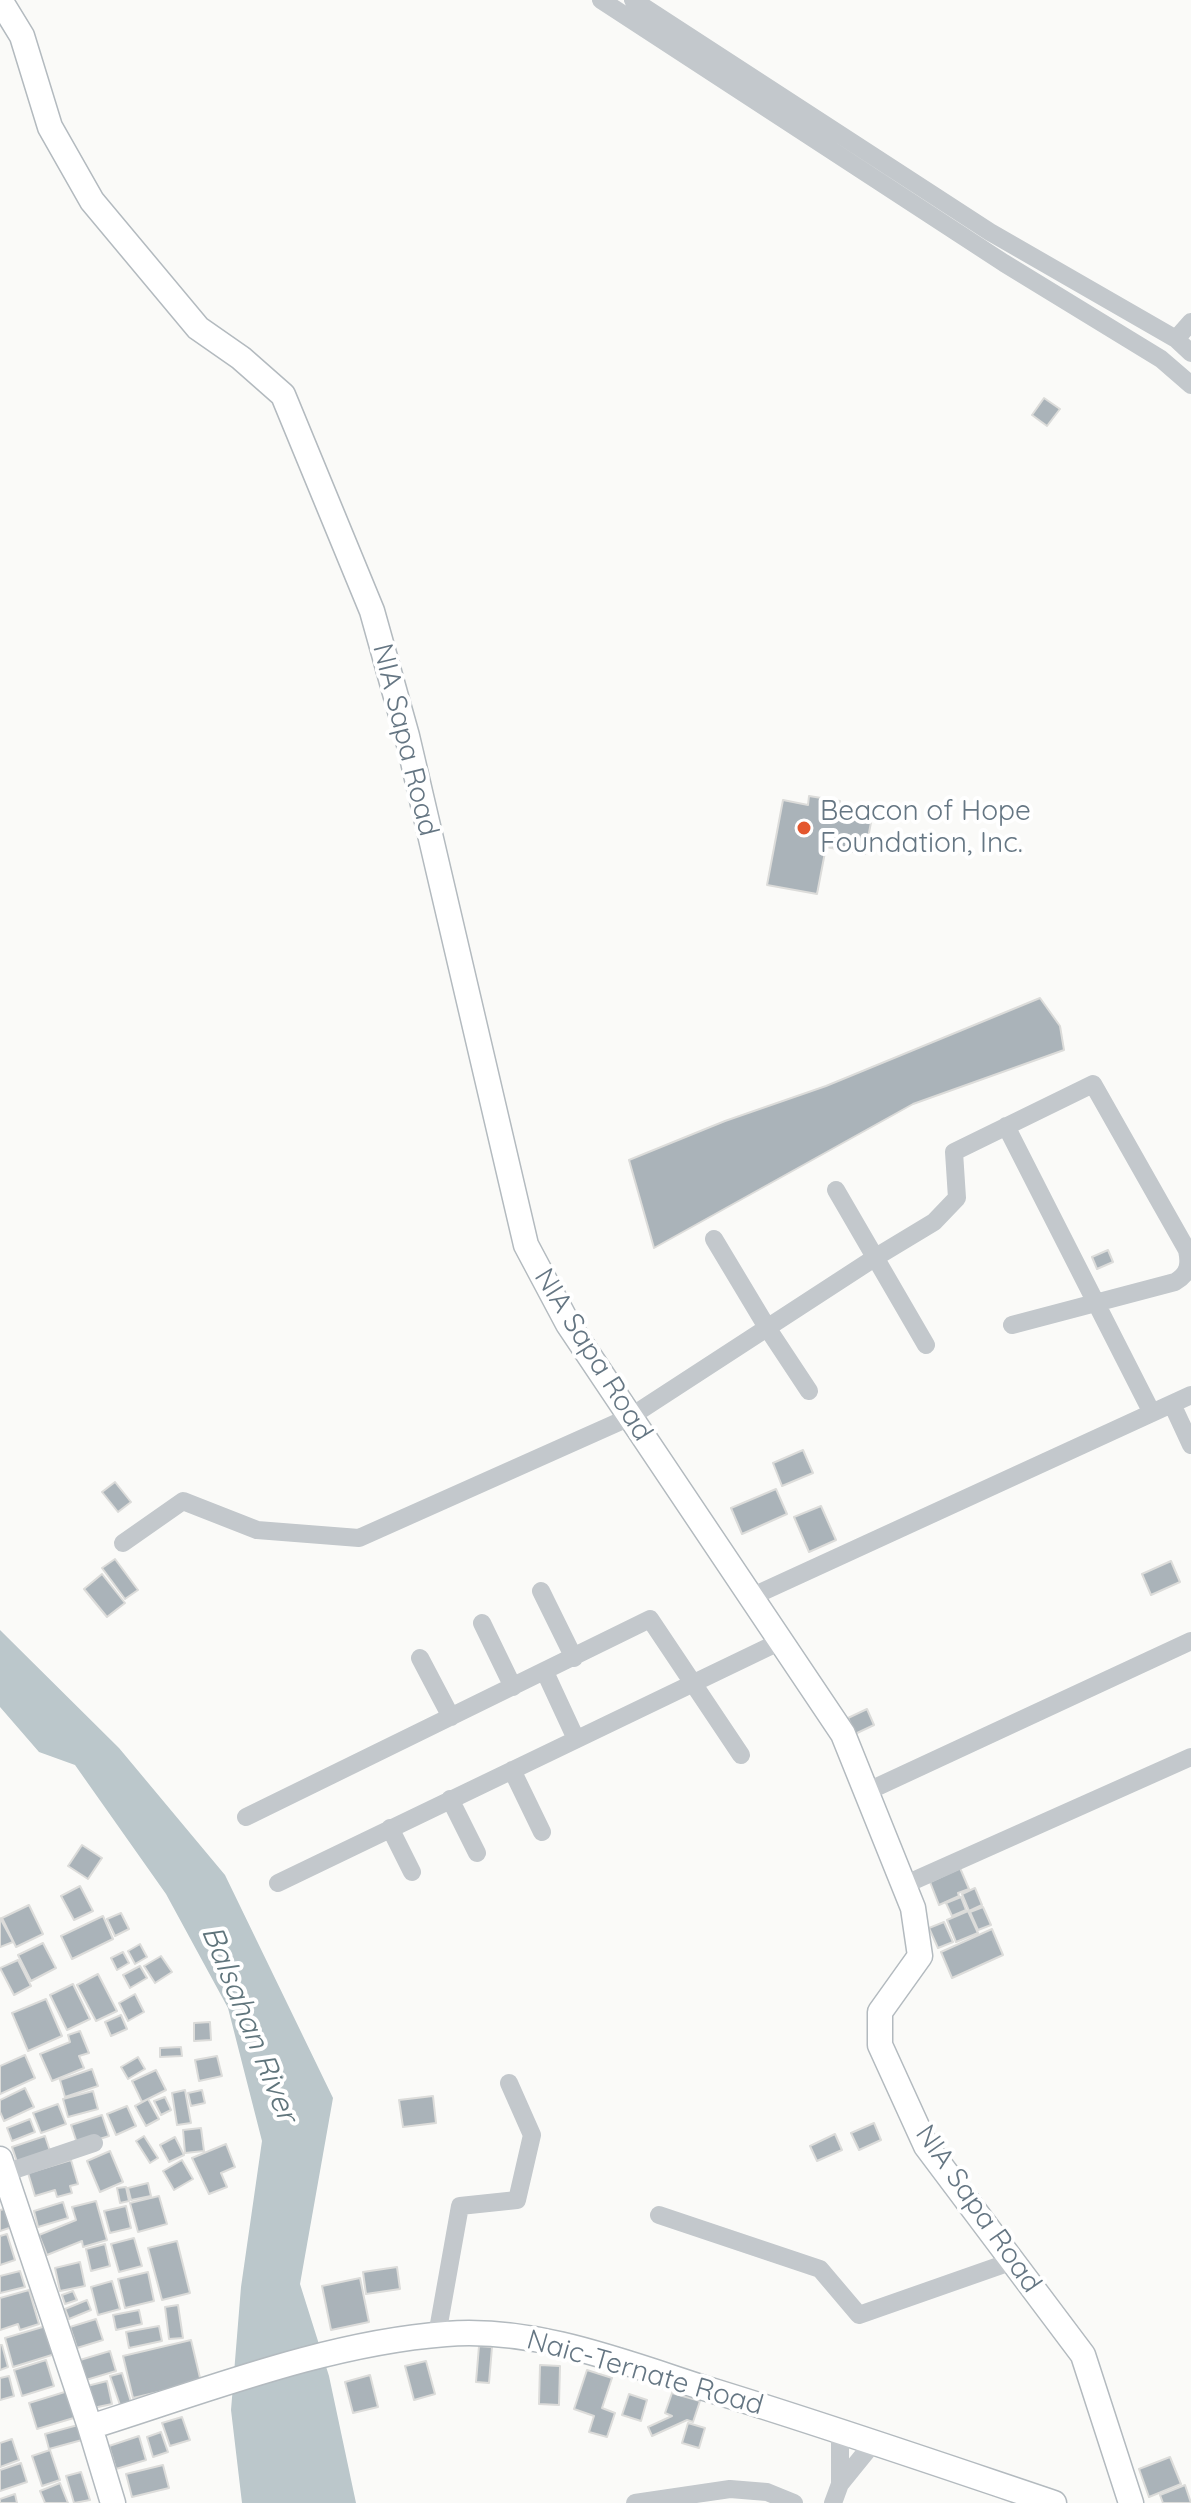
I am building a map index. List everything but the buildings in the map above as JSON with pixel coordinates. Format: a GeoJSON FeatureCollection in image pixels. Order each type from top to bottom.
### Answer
{"type":"FeatureCollection","features":[{"type":"Feature","properties":{"kind":"street","name":"NIA Sapa Road"},"geometry":{"type":"LineString","coordinates":[[0,0],[22,36],[50,127],[92,201],[198,328],[241,358],[283,395],[372,611],[399,708],[526,1245],[568,1324],[843,1734],[913,1908],[920,1956],[880,2012],[880,2045],[926,2146],[1083,2355],[1131,2503]]}},
{"type":"Feature","properties":{"kind":"street"},"geometry":{"type":"LineString","coordinates":[[601,0],[1004,263],[1161,359],[1191,385]]}},
{"type":"Feature","properties":{"kind":"street"},"geometry":{"type":"LineString","coordinates":[[633,0],[990,232],[1176,339],[1191,353]]}},
{"type":"Feature","properties":{"kind":"street"},"geometry":{"type":"LineString","coordinates":[[1176,339],[1191,322]]}},
{"type":"Feature","properties":{"kind":"street"},"geometry":{"type":"LineString","coordinates":[[123,1543],[183,1501],[257,1530],[359,1538],[630,1417],[934,1222],[957,1198],[954,1152],[1093,1084],[1187,1250],[1188,1269],[1175,1282],[1012,1325]]}},
{"type":"Feature","properties":{"kind":"street"},"geometry":{"type":"LineString","coordinates":[[1006,1126],[1152,1413]]}},
{"type":"Feature","properties":{"kind":"street"},"geometry":{"type":"LineString","coordinates":[[836,1190],[926,1345]]}},
{"type":"Feature","properties":{"kind":"street"},"geometry":{"type":"LineString","coordinates":[[714,1239],[809,1391]]}},
{"type":"Feature","properties":{"kind":"street"},"geometry":{"type":"LineString","coordinates":[[751,1597],[1191,1395]]}},
{"type":"Feature","properties":{"kind":"street"},"geometry":{"type":"LineString","coordinates":[[1172,1404],[1191,1445]]}},
{"type":"Feature","properties":{"kind":"street"},"geometry":{"type":"LineString","coordinates":[[541,1591],[574,1658]]}},
{"type":"Feature","properties":{"kind":"street"},"geometry":{"type":"LineString","coordinates":[[246,1817],[650,1619],[741,1755]]}},
{"type":"Feature","properties":{"kind":"street"},"geometry":{"type":"LineString","coordinates":[[482,1623],[513,1687]]}},
{"type":"Feature","properties":{"kind":"street"},"geometry":{"type":"LineString","coordinates":[[278,1883],[781,1641]]}},
{"type":"Feature","properties":{"kind":"street"},"geometry":{"type":"LineString","coordinates":[[866,1792],[1191,1641]]}},
{"type":"Feature","properties":{"kind":"street"},"geometry":{"type":"LineString","coordinates":[[420,1658],[451,1717]]}},
{"type":"Feature","properties":{"kind":"street"},"geometry":{"type":"LineString","coordinates":[[545,1672],[576,1739]]}},
{"type":"Feature","properties":{"kind":"street"},"geometry":{"type":"LineString","coordinates":[[904,1885],[1191,1757]]}},
{"type":"Feature","properties":{"kind":"street"},"geometry":{"type":"LineString","coordinates":[[512,1770],[542,1832]]}},
{"type":"Feature","properties":{"kind":"street"},"geometry":{"type":"LineString","coordinates":[[450,1799],[477,1853]]}},
{"type":"Feature","properties":{"kind":"street"},"geometry":{"type":"LineString","coordinates":[[390,1828],[412,1872]]}},
{"type":"Feature","properties":{"kind":"street"},"geometry":{"type":"LineString","coordinates":[[437,2335],[460,2206],[517,2200],[532,2135],[509,2083]]}},
{"type":"Feature","properties":{"kind":"street"},"geometry":{"type":"LineString","coordinates":[[94,2143],[2,2166],[113,2503]]}},
{"type":"Feature","properties":{"kind":"street"},"geometry":{"type":"LineString","coordinates":[[659,2215],[820,2269],[859,2315],[1013,2261]]}},
{"type":"Feature","properties":{"kind":"street","name":"Naic-Ternate Road"},"geometry":{"type":"LineString","coordinates":[[90,2427],[335,2350],[437,2335],[508,2334],[595,2353],[1054,2503]]}},
{"type":"Feature","properties":{"kind":"street"},"geometry":{"type":"LineString","coordinates":[[840,2431],[840,2484]]}},
{"type":"Feature","properties":{"kind":"street"},"geometry":{"type":"LineString","coordinates":[[833,2503],[840,2484],[874,2442]]}},
{"type":"Feature","properties":{"kind":"street"},"geometry":{"type":"LineString","coordinates":[[635,2503],[746,2489],[767,2492],[794,2503]]}},
{"type":"Feature","properties":{"kind":"water","name":"Balsahan River"},"geometry":{"type":"Polygon","coordinates":[[[0,1630],[119,1748],[225,1875],[333,2098],[300,2284],[329,2376],[356,2503],[242,2503],[231,2410],[241,2287],[262,2141],[228,2008],[166,1894],[75,1765],[39,1752],[0,1707],[0,1630]]]}},
{"type":"Feature","properties":{"kind":"place","name":"Beacon of Hope Foundation, Inc."},"geometry":{"type":"Point","coordinates":[804,828]}}]}
